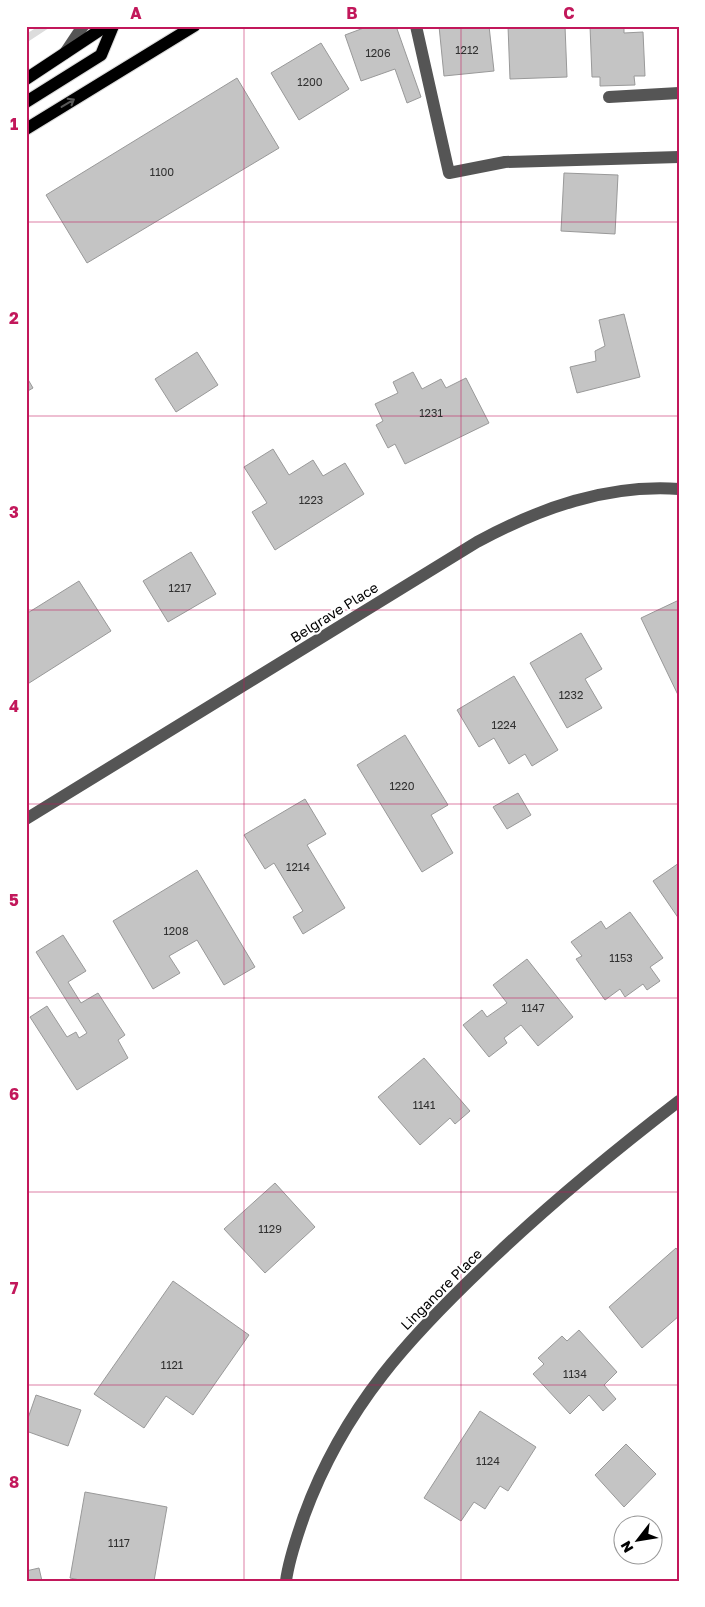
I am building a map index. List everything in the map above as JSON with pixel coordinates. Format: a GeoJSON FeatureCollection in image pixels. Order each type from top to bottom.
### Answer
{"type":"FeatureCollection","features":[{"type":"Feature","properties":{"kind":"main road"},"geometry":{"type":"LineString","coordinates":[[26,79],[106,26]]}},
{"type":"Feature","properties":{"kind":"main road"},"geometry":{"type":"LineString","coordinates":[[26,102],[101,54],[113,26]]}},
{"type":"Feature","properties":{"kind":"main road"},"geometry":{"type":"LineString","coordinates":[[26,129],[194,26]]}},
{"type":"Feature","properties":{"kind":"street"},"geometry":{"type":"LineString","coordinates":[[65,52],[84,26]]}},
{"type":"Feature","properties":{"kind":"street"},"geometry":{"type":"LineString","coordinates":[[416,26],[449,173],[505,162],[679,157]]}},
{"type":"Feature","properties":{"kind":"street"},"geometry":{"type":"LineString","coordinates":[[609,97],[679,94]]}},
{"type":"Feature","properties":{"kind":"street","name":"Belgrave Place"},"geometry":{"type":"LineString","coordinates":[[26,819],[506,526],[568,502],[603,493],[657,488],[679,489]]}},
{"type":"Feature","properties":{"kind":"street","name":"Linganore Place"},"geometry":{"type":"LineString","coordinates":[[286,1581],[295,1543],[318,1479],[354,1412],[378,1379],[435,1312],[545,1208],[603,1158],[679,1101]]}},
{"type":"Feature","properties":{"kind":"shaded area"},"geometry":{"type":"Polygon","coordinates":[[[39,26],[52,26],[26,43],[26,34],[39,26]]]}},
{"type":"Feature","properties":{"kind":"building"},"geometry":{"type":"Polygon","coordinates":[[[369,26],[396,26],[421,97],[407,103],[395,69],[361,81],[345,35],[369,26]]]}},
{"type":"Feature","properties":{"kind":"building"},"geometry":{"type":"Polygon","coordinates":[[[439,26],[489,26],[494,71],[444,76],[439,26]]]}},
{"type":"Feature","properties":{"kind":"building"},"geometry":{"type":"Polygon","coordinates":[[[508,26],[565,26],[567,77],[510,79],[508,26]]]}},
{"type":"Feature","properties":{"kind":"building"},"geometry":{"type":"Polygon","coordinates":[[[590,26],[624,26],[624,33],[643,32],[645,76],[634,76],[635,85],[600,86],[600,77],[592,77],[590,26]]]}},
{"type":"Feature","properties":{"kind":"building"},"geometry":{"type":"Polygon","coordinates":[[[321,43],[349,89],[299,120],[271,73],[321,43]]]}},
{"type":"Feature","properties":{"kind":"building"},"geometry":{"type":"Polygon","coordinates":[[[237,78],[279,148],[87,263],[46,195],[237,78]]]}},
{"type":"Feature","properties":{"kind":"building"},"geometry":{"type":"Polygon","coordinates":[[[564,173],[618,175],[615,234],[561,231],[564,173]]]}},
{"type":"Feature","properties":{"kind":"building"},"geometry":{"type":"Polygon","coordinates":[[[624,314],[640,377],[577,393],[570,367],[596,361],[595,351],[605,346],[599,320],[624,314]]]}},
{"type":"Feature","properties":{"kind":"building"},"geometry":{"type":"Polygon","coordinates":[[[197,352],[218,385],[176,412],[155,379],[197,352]]]}},
{"type":"Feature","properties":{"kind":"building"},"geometry":{"type":"Polygon","coordinates":[[[413,372],[422,389],[441,379],[446,388],[466,378],[489,423],[405,464],[395,444],[388,448],[376,425],[383,421],[375,404],[398,393],[393,382],[413,372]]]}},
{"type":"Feature","properties":{"kind":"building"},"geometry":{"type":"Polygon","coordinates":[[[26,376],[33,388],[26,392],[26,376]]]}},
{"type":"Feature","properties":{"kind":"building"},"geometry":{"type":"Polygon","coordinates":[[[273,449],[289,475],[313,460],[323,476],[345,463],[364,494],[275,550],[252,512],[267,503],[244,467],[273,449]]]}},
{"type":"Feature","properties":{"kind":"building"},"geometry":{"type":"Polygon","coordinates":[[[191,552],[216,594],[168,622],[143,581],[191,552]]]}},
{"type":"Feature","properties":{"kind":"building"},"geometry":{"type":"Polygon","coordinates":[[[79,581],[111,631],[26,685],[26,614],[79,581]]]}},
{"type":"Feature","properties":{"kind":"building"},"geometry":{"type":"Polygon","coordinates":[[[679,600],[679,697],[641,618],[679,600]]]}},
{"type":"Feature","properties":{"kind":"building"},"geometry":{"type":"Polygon","coordinates":[[[581,633],[602,669],[585,679],[602,708],[567,728],[530,663],[581,633]]]}},
{"type":"Feature","properties":{"kind":"building"},"geometry":{"type":"Polygon","coordinates":[[[514,676],[558,750],[532,766],[525,754],[509,764],[494,738],[479,747],[457,710],[514,676]]]}},
{"type":"Feature","properties":{"kind":"building"},"geometry":{"type":"Polygon","coordinates":[[[405,735],[448,805],[431,815],[453,853],[422,872],[357,765],[405,735]]]}},
{"type":"Feature","properties":{"kind":"building"},"geometry":{"type":"Polygon","coordinates":[[[518,793],[531,815],[507,829],[493,807],[518,793]]]}},
{"type":"Feature","properties":{"kind":"building"},"geometry":{"type":"Polygon","coordinates":[[[305,799],[326,834],[307,845],[345,908],[303,934],[293,917],[303,911],[274,863],[265,869],[244,835],[305,799]]]}},
{"type":"Feature","properties":{"kind":"building"},"geometry":{"type":"Polygon","coordinates":[[[679,863],[679,919],[653,881],[679,863]]]}},
{"type":"Feature","properties":{"kind":"building"},"geometry":{"type":"Polygon","coordinates":[[[197,870],[255,967],[224,985],[197,940],[169,956],[180,973],[153,989],[113,921],[197,870]]]}},
{"type":"Feature","properties":{"kind":"building"},"geometry":{"type":"Polygon","coordinates":[[[630,912],[663,958],[650,967],[660,981],[647,990],[643,984],[625,997],[620,989],[605,1000],[576,959],[582,956],[571,942],[601,921],[606,929],[630,912]]]}},
{"type":"Feature","properties":{"kind":"building"},"geometry":{"type":"Polygon","coordinates":[[[63,935],[86,971],[68,982],[81,1003],[98,993],[125,1035],[118,1040],[128,1058],[77,1090],[30,1017],[47,1006],[67,1037],[76,1032],[79,1038],[87,1033],[36,952],[63,935]]]}},
{"type":"Feature","properties":{"kind":"building"},"geometry":{"type":"Polygon","coordinates":[[[527,959],[573,1017],[538,1046],[521,1025],[504,1038],[507,1043],[489,1057],[463,1025],[482,1010],[487,1017],[507,1003],[493,985],[527,959]]]}},
{"type":"Feature","properties":{"kind":"building"},"geometry":{"type":"Polygon","coordinates":[[[424,1058],[470,1111],[455,1124],[450,1118],[420,1145],[378,1097],[424,1058]]]}},
{"type":"Feature","properties":{"kind":"building"},"geometry":{"type":"Polygon","coordinates":[[[275,1183],[315,1227],[265,1273],[224,1229],[275,1183]]]}},
{"type":"Feature","properties":{"kind":"building"},"geometry":{"type":"Polygon","coordinates":[[[676,1248],[679,1252],[679,1316],[642,1348],[609,1307],[676,1248]]]}},
{"type":"Feature","properties":{"kind":"building"},"geometry":{"type":"Polygon","coordinates":[[[173,1281],[249,1335],[193,1415],[166,1396],[144,1428],[94,1394],[173,1281]]]}},
{"type":"Feature","properties":{"kind":"building"},"geometry":{"type":"Polygon","coordinates":[[[579,1330],[617,1372],[604,1385],[616,1399],[603,1411],[589,1395],[570,1414],[533,1374],[544,1364],[538,1358],[562,1336],[567,1341],[579,1330]]]}},
{"type":"Feature","properties":{"kind":"building"},"geometry":{"type":"Polygon","coordinates":[[[36,1395],[81,1410],[68,1446],[26,1431],[26,1424],[36,1395]]]}},
{"type":"Feature","properties":{"kind":"building"},"geometry":{"type":"Polygon","coordinates":[[[480,1411],[536,1447],[508,1491],[500,1486],[485,1509],[474,1502],[461,1521],[424,1498],[480,1411]]]}},
{"type":"Feature","properties":{"kind":"building"},"geometry":{"type":"Polygon","coordinates":[[[626,1444],[656,1474],[624,1507],[595,1475],[626,1444]]]}},
{"type":"Feature","properties":{"kind":"building"},"geometry":{"type":"Polygon","coordinates":[[[85,1492],[167,1507],[154,1581],[85,1581],[70,1578],[85,1492]]]}},
{"type":"Feature","properties":{"kind":"building"},"geometry":{"type":"Polygon","coordinates":[[[39,1568],[42,1581],[26,1581],[26,1571],[39,1568]]]}}]}
